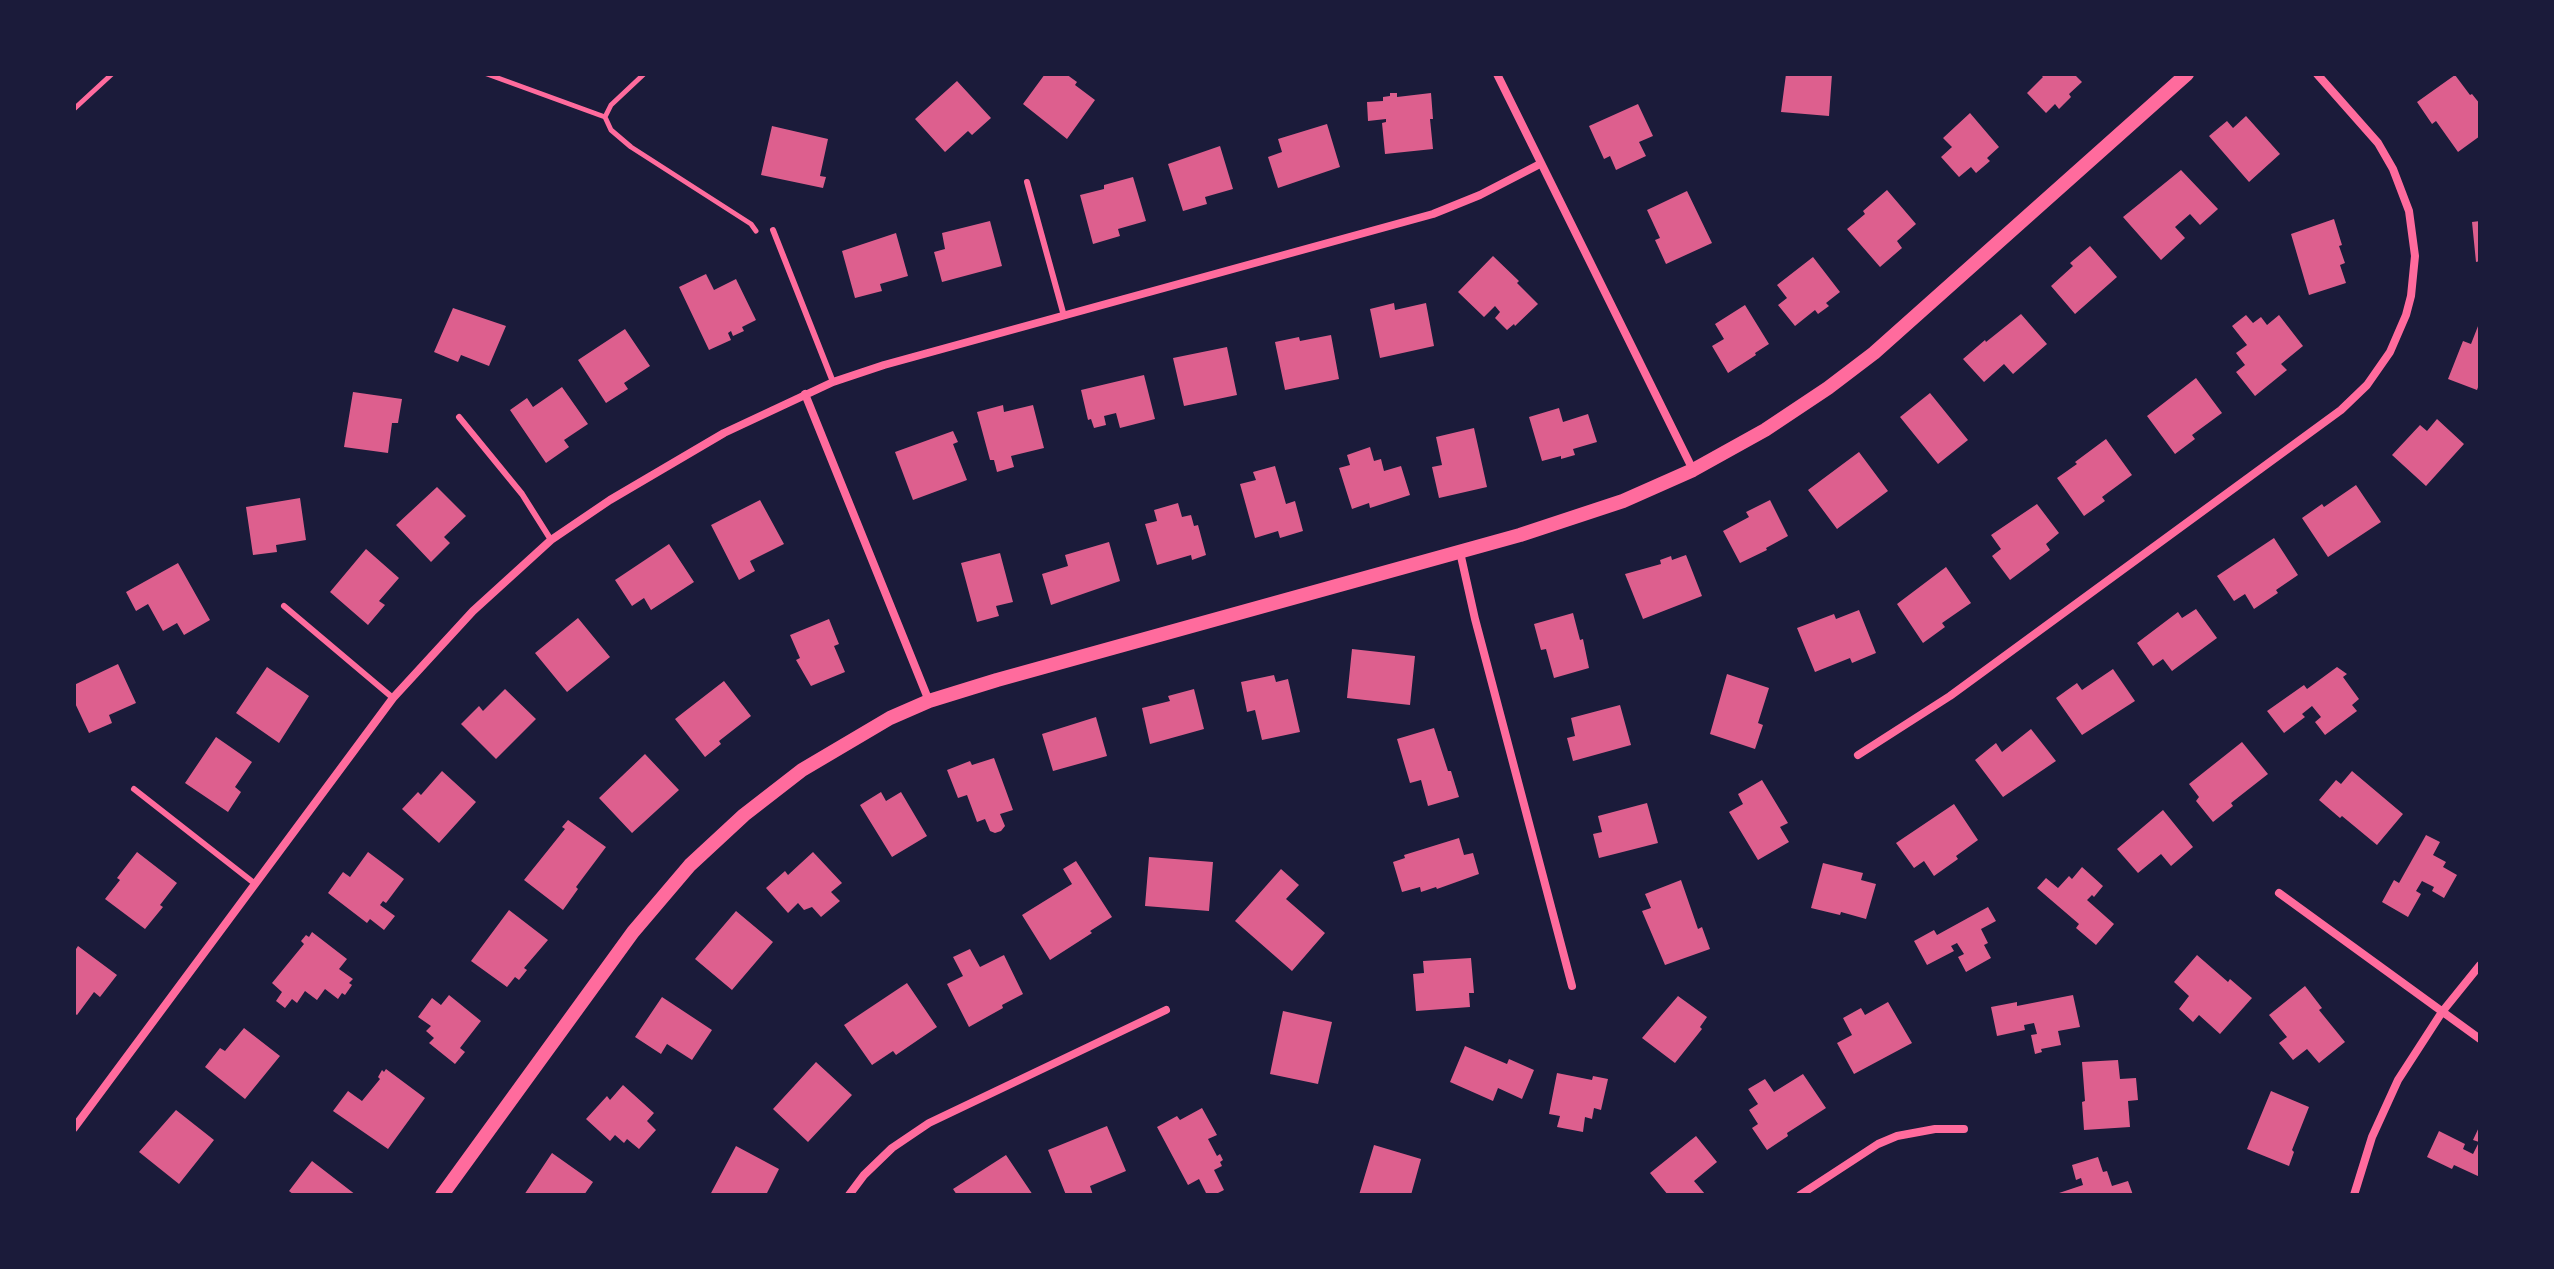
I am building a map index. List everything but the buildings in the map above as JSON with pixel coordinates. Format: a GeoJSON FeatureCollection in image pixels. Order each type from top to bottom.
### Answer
{"type":"FeatureCollection","features":[{"type":"Feature","properties":{"kind":"street"},"geometry":{"type":"LineString","coordinates":[[1497,74],[1693,470]]}},
{"type":"Feature","properties":{"kind":"street"},"geometry":{"type":"LineString","coordinates":[[442,1195],[633,932],[690,865],[744,815],[802,770],[890,718],[929,701],[1460,552],[1623,501],[1693,470],[1765,430],[1874,353],[2187,74]]}},
{"type":"Feature","properties":{"kind":"street"},"geometry":{"type":"LineString","coordinates":[[1858,755],[1950,696],[2341,410],[2367,385],[2390,352],[2411,296],[2415,256],[2409,211],[2393,169],[2378,143],[2317,74]]}},
{"type":"Feature","properties":{"kind":"street"},"geometry":{"type":"LineString","coordinates":[[75,1125],[393,698],[473,611],[551,540],[610,500],[724,433],[833,382],[884,365],[1433,214],[1480,195],[1540,164]]}},
{"type":"Feature","properties":{"kind":"street"},"geometry":{"type":"LineString","coordinates":[[805,394],[929,701]]}},
{"type":"Feature","properties":{"kind":"street"},"geometry":{"type":"LineString","coordinates":[[1460,552],[1572,986]]}},
{"type":"Feature","properties":{"kind":"street"},"geometry":{"type":"LineString","coordinates":[[2279,893],[2480,1039]]}},
{"type":"Feature","properties":{"kind":"street"},"geometry":{"type":"LineString","coordinates":[[2354,1195],[2372,1137],[2398,1080],[2442,1012],[2480,965]]}},
{"type":"Feature","properties":{"kind":"street"},"geometry":{"type":"LineString","coordinates":[[849,1195],[864,1175],[892,1148],[929,1123],[1166,1010]]}},
{"type":"Feature","properties":{"kind":"street"},"geometry":{"type":"LineString","coordinates":[[1800,1195],[1878,1144],[1897,1136],[1935,1129],[1964,1129]]}},
{"type":"Feature","properties":{"kind":"lane"},"geometry":{"type":"LineString","coordinates":[[1027,182],[1064,316]]}},
{"type":"Feature","properties":{"kind":"lane"},"geometry":{"type":"LineString","coordinates":[[773,230],[833,382]]}},
{"type":"Feature","properties":{"kind":"lane"},"geometry":{"type":"LineString","coordinates":[[459,417],[522,494],[551,540]]}},
{"type":"Feature","properties":{"kind":"lane"},"geometry":{"type":"LineString","coordinates":[[284,606],[393,698]]}},
{"type":"Feature","properties":{"kind":"lane"},"geometry":{"type":"LineString","coordinates":[[134,789],[254,883]]}},
{"type":"Feature","properties":{"kind":"path"},"geometry":{"type":"LineString","coordinates":[[74,109],[112,74]]}},
{"type":"Feature","properties":{"kind":"path"},"geometry":{"type":"LineString","coordinates":[[487,74],[605,117],[611,130],[631,147],[751,224],[762,245]]}},
{"type":"Feature","properties":{"kind":"path"},"geometry":{"type":"LineString","coordinates":[[605,117],[611,105],[644,74]]}}]}
